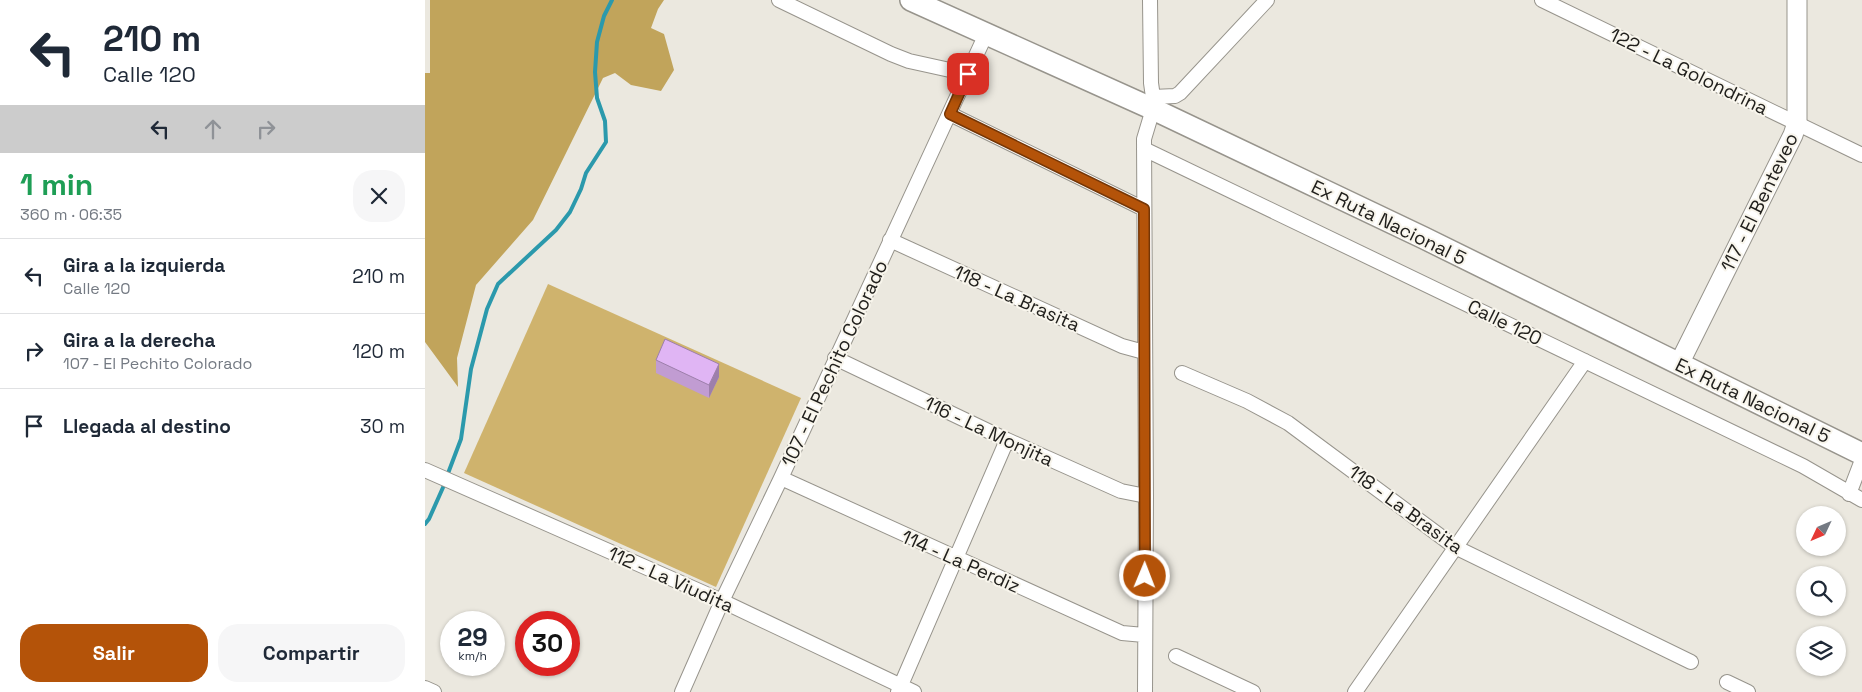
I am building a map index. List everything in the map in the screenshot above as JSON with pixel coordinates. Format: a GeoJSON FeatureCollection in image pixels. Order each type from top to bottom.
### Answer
{"type":"FeatureCollection","features":[{"type":"Feature","properties":{"kind":"main road","name":"Ex Ruta Nacional 5"},"geometry":{"type":"LineString","coordinates":[[911,0],[939,6],[986,34],[1153,103],[1862,454]]}},
{"type":"Feature","properties":{"kind":"street"},"geometry":{"type":"LineString","coordinates":[[779,0],[891,54],[909,61],[968,74]]}},
{"type":"Feature","properties":{"kind":"street"},"geometry":{"type":"LineString","coordinates":[[1145,692],[1144,139],[1153,103],[1150,0]]}},
{"type":"Feature","properties":{"kind":"street"},"geometry":{"type":"LineString","coordinates":[[1153,103],[1180,93],[1267,0]]}},
{"type":"Feature","properties":{"kind":"street","name":"122 - La Golondrina"},"geometry":{"type":"LineString","coordinates":[[1542,0],[1862,155]]}},
{"type":"Feature","properties":{"kind":"street","name":"117 - El Benteveo"},"geometry":{"type":"LineString","coordinates":[[1679,364],[1797,124],[1797,0]]}},
{"type":"Feature","properties":{"kind":"street","name":"107 - El Pechito Colorado"},"geometry":{"type":"LineString","coordinates":[[682,692],[722,601],[781,478],[986,34]]}},
{"type":"Feature","properties":{"kind":"street"},"geometry":{"type":"LineString","coordinates":[[950,114],[1144,209]]}},
{"type":"Feature","properties":{"kind":"street","name":"Calle 120"},"geometry":{"type":"LineString","coordinates":[[1144,149],[1803,466],[1862,500]]}},
{"type":"Feature","properties":{"kind":"street","name":"118 - La Brasita"},"geometry":{"type":"LineString","coordinates":[[890,240],[1122,346],[1144,352]]}},
{"type":"Feature","properties":{"kind":"street","name":"116 - La Monjita"},"geometry":{"type":"LineString","coordinates":[[835,358],[1007,440],[1121,491],[1146,496]]}},
{"type":"Feature","properties":{"kind":"street"},"geometry":{"type":"LineString","coordinates":[[1355,692],[1585,361]]}},
{"type":"Feature","properties":{"kind":"street","name":"118 - La Brasita"},"geometry":{"type":"LineString","coordinates":[[1182,373],[1247,401],[1288,423],[1455,547],[1691,662]]}},
{"type":"Feature","properties":{"kind":"street"},"geometry":{"type":"LineString","coordinates":[[899,689],[1007,440]]}},
{"type":"Feature","properties":{"kind":"street"},"geometry":{"type":"LineString","coordinates":[[1849,494],[1862,460]]}},
{"type":"Feature","properties":{"kind":"street","name":"112 - La Viudita"},"geometry":{"type":"LineString","coordinates":[[429,471],[722,601],[899,689],[914,692]]}},
{"type":"Feature","properties":{"kind":"street","name":"114 - La Perdiz"},"geometry":{"type":"LineString","coordinates":[[781,478],[1122,633],[1144,635]]}},
{"type":"Feature","properties":{"kind":"street"},"geometry":{"type":"LineString","coordinates":[[1176,656],[1253,692]]}},
{"type":"Feature","properties":{"kind":"street"},"geometry":{"type":"LineString","coordinates":[[1727,682],[1748,692]]}},
{"type":"Feature","properties":{"kind":"street"},"geometry":{"type":"LineString","coordinates":[[425,688],[433,692]]}},
{"type":"Feature","properties":{"kind":"shaded area"},"geometry":{"type":"Polygon","coordinates":[[[430,0],[664,0],[658,9],[651,28],[664,34],[674,70],[661,91],[631,85],[615,73],[603,78],[533,220],[476,285],[457,358],[458,387],[425,342],[425,73],[430,73],[430,0]]]}},
{"type":"Feature","properties":{"kind":"shaded area"},"geometry":{"type":"Polygon","coordinates":[[[548,284],[801,398],[716,587],[464,473],[548,284]]]}},
{"type":"Feature","properties":{"kind":"building"},"geometry":{"type":"Polygon","coordinates":[[[665,339],[719,364],[709,385],[656,360],[665,339]]]}},
{"type":"Feature","properties":{"kind":"waterway"},"geometry":{"type":"LineString","coordinates":[[447,476],[461,439],[471,369],[487,309],[498,284],[556,230],[570,212],[586,173],[606,142],[605,121],[597,98],[595,72],[597,42],[604,16],[612,0]]}},
{"type":"Feature","properties":{"kind":"waterway"},"geometry":{"type":"LineString","coordinates":[[425,524],[445,483]]}},
{"type":"Feature","properties":{"kind":"route"},"geometry":{"type":"LineString","coordinates":[[968,74],[950,114],[1144,209],[1145,576]]}}]}
